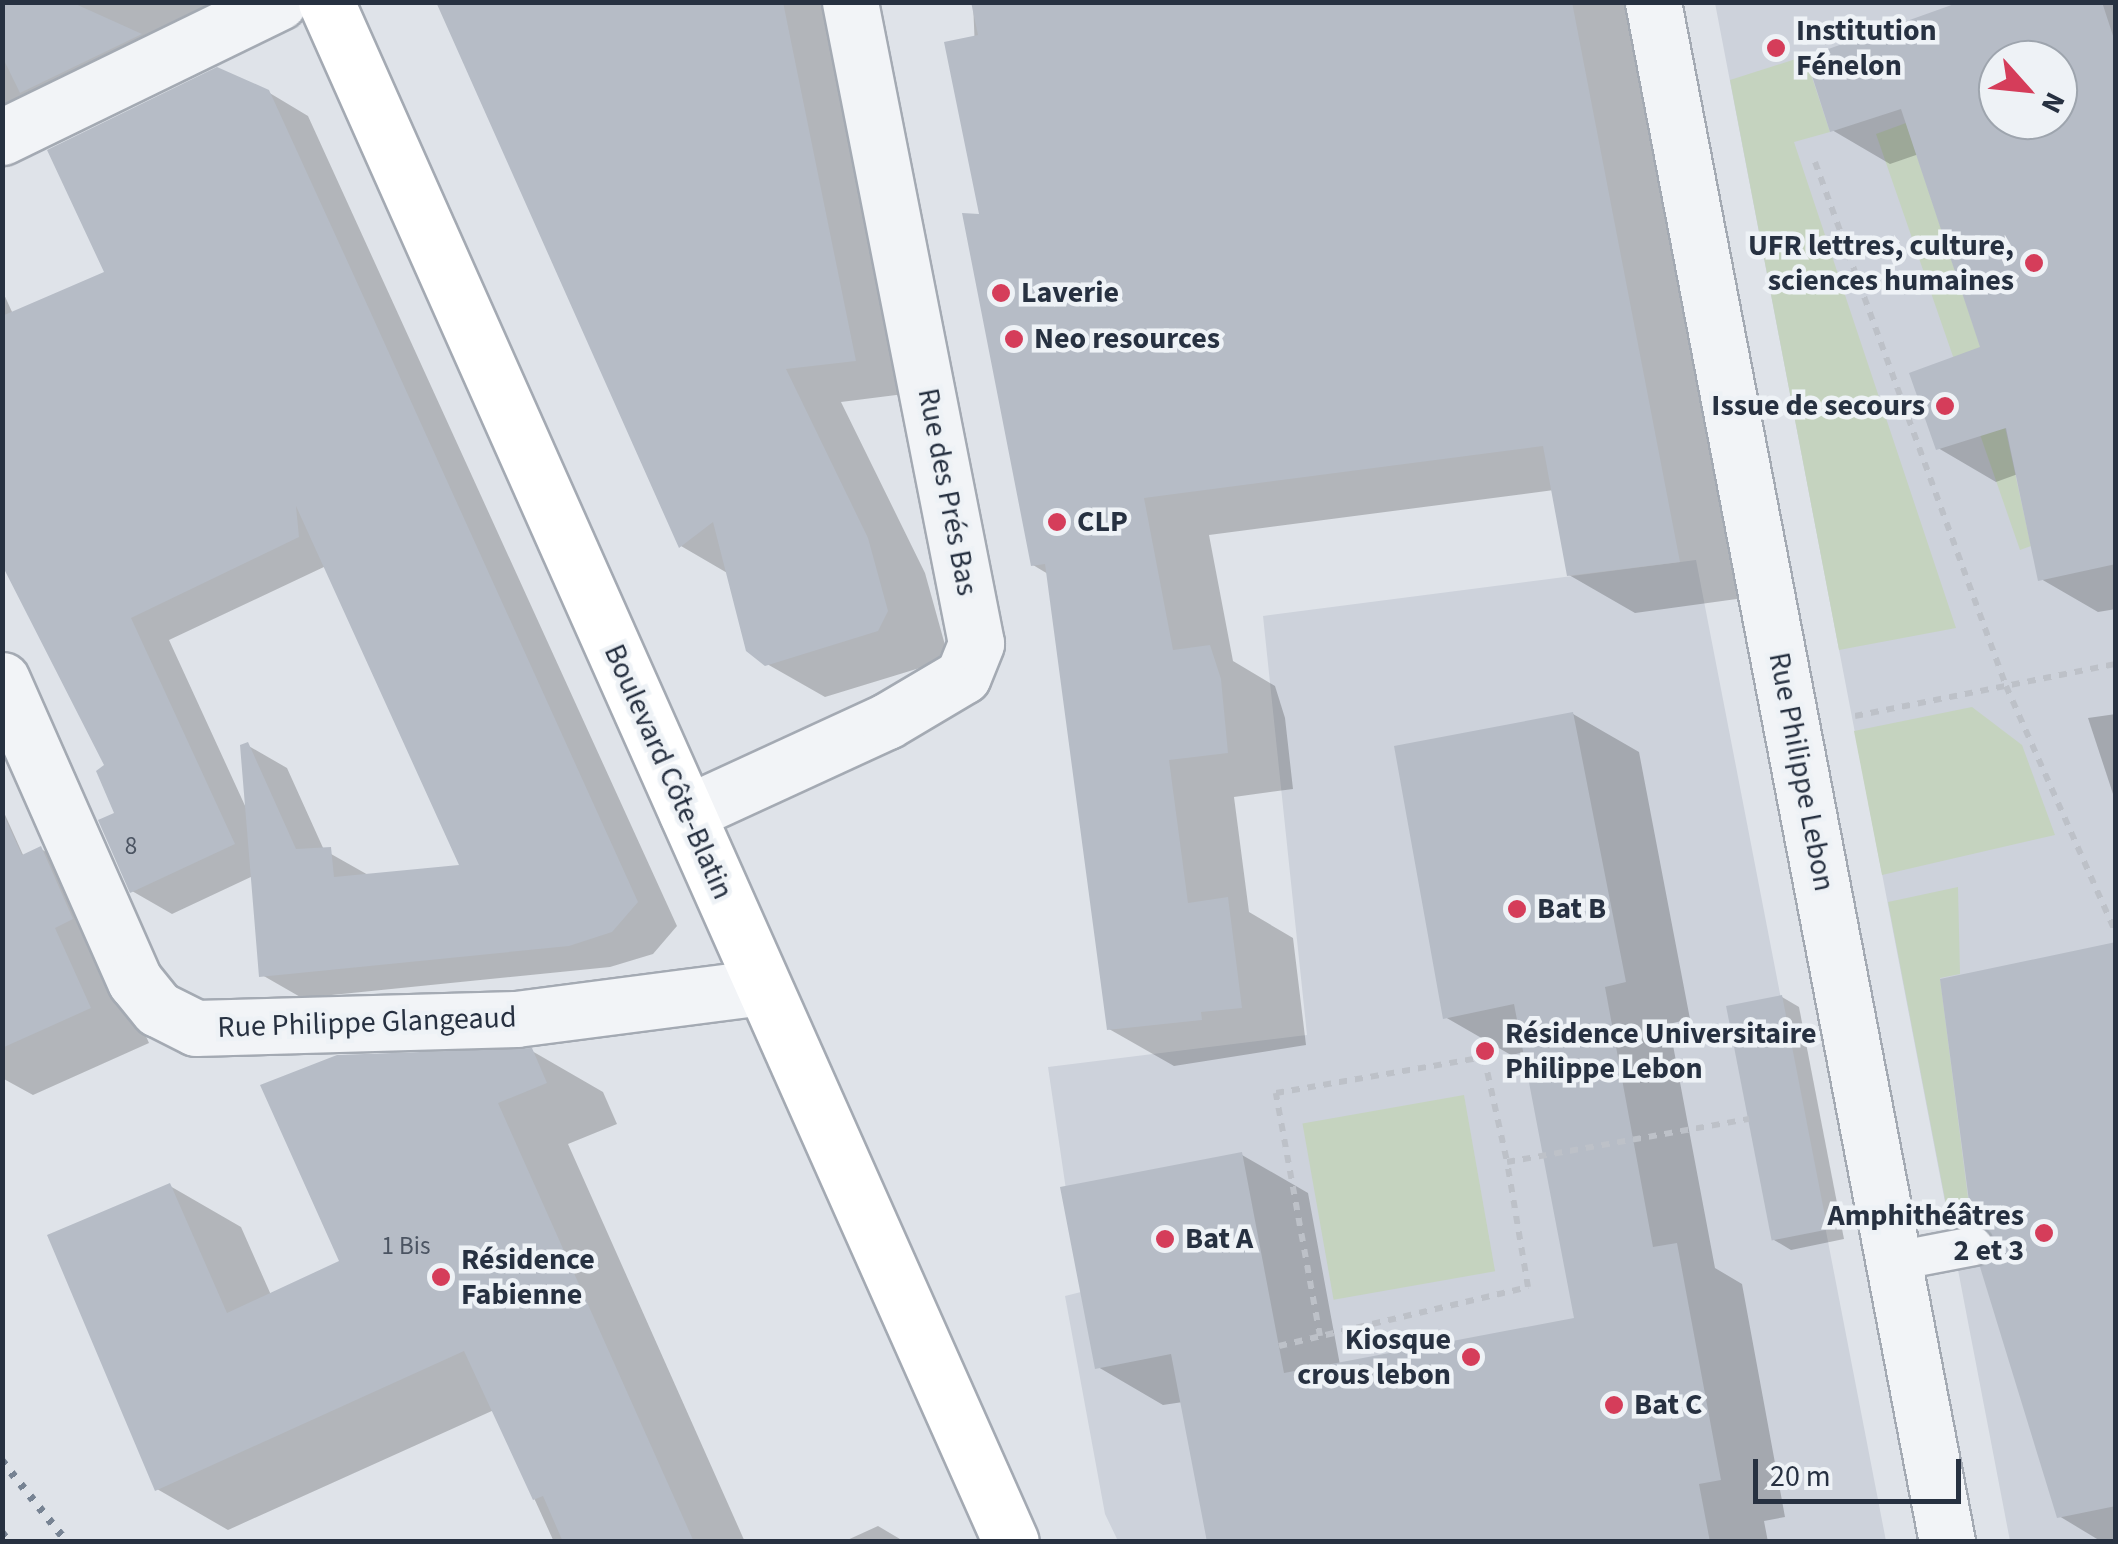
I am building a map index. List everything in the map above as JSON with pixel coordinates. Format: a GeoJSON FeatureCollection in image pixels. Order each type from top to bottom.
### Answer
{"type":"FeatureCollection","features":[{"type":"Feature","properties":{"kind":"main road","name":"Boulevard Côte-Blatin"},"geometry":{"type":"LineString","coordinates":[[326,2],[1010,1542]]}},
{"type":"Feature","properties":{"kind":"street"},"geometry":{"type":"LineString","coordinates":[[2,136],[279,2]]}},
{"type":"Feature","properties":{"kind":"street","name":"Rue des Prés Bas"},"geometry":{"type":"LineString","coordinates":[[686,813],[886,722],[963,676],[976,643],[850,2]]}},
{"type":"Feature","properties":{"kind":"street","name":"Rue Philippe Lebon"},"geometry":{"type":"LineString","coordinates":[[1653,2],[1947,1542]]}},
{"type":"Feature","properties":{"kind":"street","name":"Rue Philippe Glangeaud"},"geometry":{"type":"LineString","coordinates":[[2,680],[135,981],[158,1009],[196,1028],[516,1019],[763,987]]}},
{"type":"Feature","properties":{"kind":"lane"},"geometry":{"type":"LineString","coordinates":[[1896,1261],[1974,1246]]}},
{"type":"Feature","properties":{"kind":"path"},"geometry":{"type":"LineString","coordinates":[[1815,162],[2006,686],[2116,932]]}},
{"type":"Feature","properties":{"kind":"path"},"geometry":{"type":"LineString","coordinates":[[1839,720],[2116,664]]}},
{"type":"Feature","properties":{"kind":"path"},"geometry":{"type":"LineString","coordinates":[[1279,1346],[1528,1287],[1484,1057],[1276,1093],[1320,1336]]}},
{"type":"Feature","properties":{"kind":"path"},"geometry":{"type":"LineString","coordinates":[[1506,1162],[1749,1119]]}},
{"type":"Feature","properties":{"kind":"shaded area"},"geometry":{"type":"Polygon","coordinates":[[[1715,3],[2115,3],[2115,1541],[2010,1541],[1715,3]]]}},
{"type":"Feature","properties":{"kind":"shaded area","name":"Résidence Universitaire Philippe Lebon"},"geometry":{"type":"Polygon","coordinates":[[[1696,560],[1886,1541],[1118,1541],[1105,1514],[1065,1296],[1081,1292],[1048,1067],[1307,1035],[1263,616],[1696,560]]]}},
{"type":"Feature","properties":{"kind":"green space"},"geometry":{"type":"Polygon","coordinates":[[[1805,56],[1830,132],[1794,142],[1956,628],[1839,650],[1730,80],[1805,56]]]}},
{"type":"Feature","properties":{"kind":"green space"},"geometry":{"type":"Polygon","coordinates":[[[1906,123],[2001,409],[2031,546],[2020,550],[1876,134],[1906,123]]]}},
{"type":"Feature","properties":{"kind":"green space"},"geometry":{"type":"Polygon","coordinates":[[[1972,707],[2022,745],[2055,835],[1882,875],[1854,731],[1972,707]]]}},
{"type":"Feature","properties":{"kind":"green space"},"geometry":{"type":"Polygon","coordinates":[[[1958,887],[1960,974],[1940,978],[1971,1221],[1950,1225],[1888,902],[1958,887]]]}},
{"type":"Feature","properties":{"kind":"green space"},"geometry":{"type":"Polygon","coordinates":[[[1464,1095],[1495,1271],[1334,1300],[1302,1123],[1464,1095]]]}},
{"type":"Feature","properties":{"kind":"building"},"geometry":{"type":"Polygon","coordinates":[[[2,2],[71,2],[142,34],[20,93],[2,56],[2,2]]]}},
{"type":"Feature","properties":{"kind":"building"},"geometry":{"type":"Polygon","coordinates":[[[436,2],[783,2],[856,361],[786,369],[868,538],[888,611],[878,631],[765,666],[746,651],[713,522],[679,548],[436,2]]]}},
{"type":"Feature","properties":{"kind":"building"},"geometry":{"type":"Polygon","coordinates":[[[971,2],[1572,2],[1680,562],[1567,576],[1543,446],[1144,498],[1173,650],[1210,645],[1221,679],[1228,753],[1169,760],[1188,903],[1228,897],[1242,1008],[1201,1012],[1202,1020],[1107,1030],[1045,564],[1031,566],[962,213],[979,214],[944,42],[978,35],[971,2]]]}},
{"type":"Feature","properties":{"kind":"building","name":"UFR lettres, culture, sciences humaines"},"geometry":{"type":"Polygon","coordinates":[[[1960,2],[2102,2],[2116,45],[2116,564],[2038,581],[2006,428],[1936,450],[1909,373],[1980,347],[1901,109],[1830,132],[1806,57],[1960,2]]]}},
{"type":"Feature","properties":{"kind":"building"},"geometry":{"type":"Polygon","coordinates":[[[217,67],[269,90],[350,267],[638,902],[612,932],[569,946],[259,977],[240,745],[248,742],[296,849],[331,847],[334,877],[459,865],[296,506],[299,537],[131,618],[235,844],[130,893],[98,820],[114,813],[96,771],[104,765],[2,565],[2,316],[104,272],[47,150],[217,67]]]}},
{"type":"Feature","properties":{"kind":"building"},"geometry":{"type":"Polygon","coordinates":[[[1573,712],[1626,982],[1605,987],[1653,1247],[1677,1243],[1721,1480],[1699,1484],[1710,1542],[1207,1542],[1171,1354],[1095,1369],[1060,1187],[1242,1152],[1284,1373],[1574,1318],[1514,1004],[1443,1019],[1394,746],[1573,712]]]}},
{"type":"Feature","properties":{"kind":"building"},"geometry":{"type":"Polygon","coordinates":[[[2,811],[22,855],[41,846],[73,919],[55,928],[91,1008],[2,1048],[2,811]]]}},
{"type":"Feature","properties":{"kind":"building","name":"Amphithéâtres 2 et 3"},"geometry":{"type":"Polygon","coordinates":[[[2116,942],[2116,1506],[2057,1518],[1980,1267],[1996,1243],[1972,1224],[1940,979],[2116,942]]]}},
{"type":"Feature","properties":{"kind":"building"},"geometry":{"type":"Polygon","coordinates":[[[1782,995],[1828,1230],[1772,1240],[1726,1006],[1782,995]]]}},
{"type":"Feature","properties":{"kind":"building","name":"Résidence Fabienne"},"geometry":{"type":"Polygon","coordinates":[[[532,1048],[547,1083],[498,1103],[694,1542],[563,1542],[543,1496],[533,1500],[464,1351],[155,1491],[47,1235],[170,1183],[227,1313],[339,1261],[260,1085],[337,1055],[532,1048]]]}},
{"type":"Feature","properties":{"kind":"railway"},"geometry":{"type":"LineString","coordinates":[[2,1461],[67,1542]]}},
{"type":"Feature","properties":{"kind":"railway"},"geometry":{"type":"LineString","coordinates":[[2,1533],[9,1542]]}},
{"type":"Feature","properties":{"kind":"place","name":"Institution Fénelon"},"geometry":{"type":"Point","coordinates":[1776,48]}},
{"type":"Feature","properties":{"kind":"place","name":"UFR lettres, culture, sciences humaines"},"geometry":{"type":"Point","coordinates":[2034,263]}},
{"type":"Feature","properties":{"kind":"place","name":"Laverie"},"geometry":{"type":"Point","coordinates":[1001,293]}},
{"type":"Feature","properties":{"kind":"place","name":"Neo resources"},"geometry":{"type":"Point","coordinates":[1014,339]}},
{"type":"Feature","properties":{"kind":"place","name":"Issue de secours"},"geometry":{"type":"Point","coordinates":[1945,406]}},
{"type":"Feature","properties":{"kind":"place","name":"CLP"},"geometry":{"type":"Point","coordinates":[1057,522]}},
{"type":"Feature","properties":{"kind":"place","name":"Bat B"},"geometry":{"type":"Point","coordinates":[1517,909]}},
{"type":"Feature","properties":{"kind":"place","name":"Résidence Universitaire Philippe Lebon"},"geometry":{"type":"Point","coordinates":[1485,1051]}},
{"type":"Feature","properties":{"kind":"place","name":"Amphithéâtres 2 et 3"},"geometry":{"type":"Point","coordinates":[2044,1233]}},
{"type":"Feature","properties":{"kind":"place","name":"Bat A"},"geometry":{"type":"Point","coordinates":[1165,1239]}},
{"type":"Feature","properties":{"kind":"place","name":"Résidence Fabienne"},"geometry":{"type":"Point","coordinates":[441,1277]}},
{"type":"Feature","properties":{"kind":"place","name":"Kiosque crous lebon"},"geometry":{"type":"Point","coordinates":[1471,1357]}},
{"type":"Feature","properties":{"kind":"place","name":"Bat C"},"geometry":{"type":"Point","coordinates":[1614,1405]}}]}
